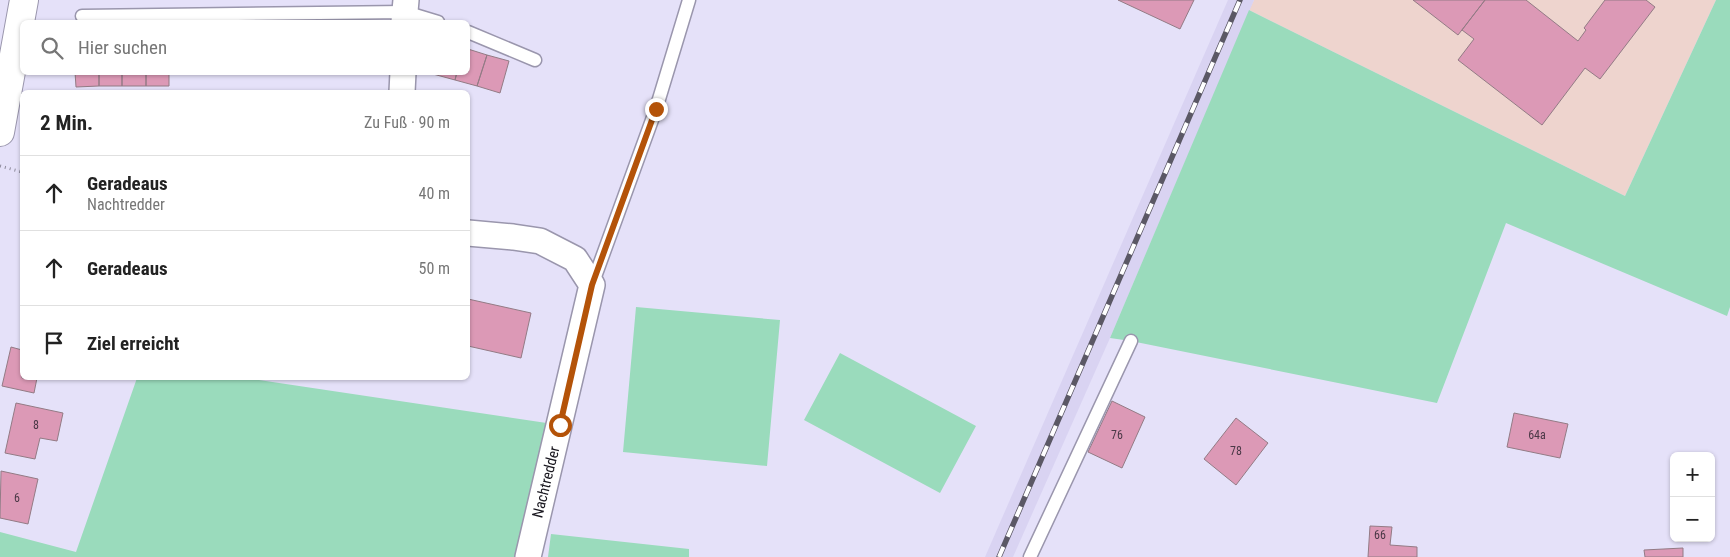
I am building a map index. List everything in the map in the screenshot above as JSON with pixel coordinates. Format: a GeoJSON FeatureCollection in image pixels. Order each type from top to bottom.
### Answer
{"type":"FeatureCollection","features":[{"type":"Feature","properties":{"kind":"main road"},"geometry":{"type":"LineString","coordinates":[[20,20],[24,0]]}},
{"type":"Feature","properties":{"kind":"main road"},"geometry":{"type":"LineString","coordinates":[[0,132],[20,22]]}},
{"type":"Feature","properties":{"kind":"street"},"geometry":{"type":"LineString","coordinates":[[402,90],[403,75]]}},
{"type":"Feature","properties":{"kind":"street"},"geometry":{"type":"LineString","coordinates":[[470,233],[540,241],[575,259],[592,285]]}},
{"type":"Feature","properties":{"kind":"street","name":"Nachtredder"},"geometry":{"type":"LineString","coordinates":[[528,557],[592,285]]}},
{"type":"Feature","properties":{"kind":"lane"},"geometry":{"type":"LineString","coordinates":[[592,285],[656,109],[689,0]]}},
{"type":"Feature","properties":{"kind":"lane"},"geometry":{"type":"LineString","coordinates":[[82,16],[405,11],[432,20]]}},
{"type":"Feature","properties":{"kind":"lane"},"geometry":{"type":"LineString","coordinates":[[470,33],[535,60]]}},
{"type":"Feature","properties":{"kind":"lane"},"geometry":{"type":"LineString","coordinates":[[1030,557],[1132,341]]}},
{"type":"Feature","properties":{"kind":"path"},"geometry":{"type":"LineString","coordinates":[[0,166],[20,171]]}},
{"type":"Feature","properties":{"kind":"shaded area"},"geometry":{"type":"Polygon","coordinates":[[[1228,0],[1254,0],[1110,338],[1013,557],[985,557],[1228,0]]]}},
{"type":"Feature","properties":{"kind":"shaded area"},"geometry":{"type":"Polygon","coordinates":[[[1254,0],[1716,0],[1625,196],[1249,10],[1254,0]]]}},
{"type":"Feature","properties":{"kind":"green space"},"geometry":{"type":"Polygon","coordinates":[[[1716,0],[1730,0],[1730,307],[1727,316],[1506,223],[1437,403],[1110,338],[1249,10],[1625,196],[1716,0]]]}},
{"type":"Feature","properties":{"kind":"green space"},"geometry":{"type":"Polygon","coordinates":[[[636,307],[780,320],[767,466],[623,452],[636,307]]]}},
{"type":"Feature","properties":{"kind":"green space"},"geometry":{"type":"Polygon","coordinates":[[[840,353],[976,426],[940,493],[804,420],[840,353]]]}},
{"type":"Feature","properties":{"kind":"green space"},"geometry":{"type":"Polygon","coordinates":[[[136,380],[259,380],[560,425],[528,557],[0,557],[0,532],[76,552],[136,380]]]}},
{"type":"Feature","properties":{"kind":"green space"},"geometry":{"type":"Polygon","coordinates":[[[551,534],[689,549],[689,557],[548,557],[551,534]]]}},
{"type":"Feature","properties":{"kind":"building"},"geometry":{"type":"Polygon","coordinates":[[[1118,0],[1194,0],[1180,29],[1118,0]]]}},
{"type":"Feature","properties":{"kind":"building"},"geometry":{"type":"Polygon","coordinates":[[[1413,0],[1485,0],[1458,35],[1413,0]]]}},
{"type":"Feature","properties":{"kind":"building"},"geometry":{"type":"Polygon","coordinates":[[[1485,0],[1526,0],[1578,41],[1586,30],[1584,28],[1605,0],[1646,0],[1655,7],[1600,79],[1585,68],[1542,125],[1458,60],[1474,39],[1462,30],[1485,0]]]}},
{"type":"Feature","properties":{"kind":"building"},"geometry":{"type":"Polygon","coordinates":[[[470,50],[487,55],[477,86],[455,80],[456,75],[470,75],[470,50]]]}},
{"type":"Feature","properties":{"kind":"building"},"geometry":{"type":"Polygon","coordinates":[[[487,55],[509,61],[500,93],[477,86],[487,55]]]}},
{"type":"Feature","properties":{"kind":"building"},"geometry":{"type":"Polygon","coordinates":[[[75,75],[99,75],[99,86],[76,87],[75,75]]]}},
{"type":"Feature","properties":{"kind":"building"},"geometry":{"type":"Polygon","coordinates":[[[99,75],[122,75],[122,86],[99,86],[99,75]]]}},
{"type":"Feature","properties":{"kind":"building"},"geometry":{"type":"Polygon","coordinates":[[[122,75],[146,75],[146,86],[122,86],[122,75]]]}},
{"type":"Feature","properties":{"kind":"building"},"geometry":{"type":"Polygon","coordinates":[[[146,75],[169,75],[169,86],[146,86],[146,75]]]}},
{"type":"Feature","properties":{"kind":"building"},"geometry":{"type":"Polygon","coordinates":[[[437,75],[456,75],[455,80],[437,75]]]}},
{"type":"Feature","properties":{"kind":"building"},"geometry":{"type":"Polygon","coordinates":[[[470,299],[531,313],[521,358],[470,346],[470,299]]]}},
{"type":"Feature","properties":{"kind":"building"},"geometry":{"type":"Polygon","coordinates":[[[11,347],[20,349],[20,380],[37,380],[34,393],[2,386],[11,347]]]}},
{"type":"Feature","properties":{"kind":"building"},"geometry":{"type":"Polygon","coordinates":[[[1112,401],[1145,417],[1122,468],[1088,452],[1112,401]]]}},
{"type":"Feature","properties":{"kind":"building"},"geometry":{"type":"Polygon","coordinates":[[[16,403],[63,413],[57,441],[40,438],[35,459],[5,453],[16,403]]]}},
{"type":"Feature","properties":{"kind":"building"},"geometry":{"type":"Polygon","coordinates":[[[1514,413],[1568,424],[1560,458],[1507,447],[1514,413]]]}},
{"type":"Feature","properties":{"kind":"building"},"geometry":{"type":"Polygon","coordinates":[[[1236,418],[1268,443],[1236,485],[1204,459],[1236,418]]]}},
{"type":"Feature","properties":{"kind":"building"},"geometry":{"type":"Polygon","coordinates":[[[1,471],[38,479],[28,524],[0,518],[1,471]]]}},
{"type":"Feature","properties":{"kind":"building"},"geometry":{"type":"Polygon","coordinates":[[[1370,526],[1392,527],[1390,545],[1417,547],[1417,557],[1368,557],[1370,526]]]}},
{"type":"Feature","properties":{"kind":"building"},"geometry":{"type":"Polygon","coordinates":[[[1683,548],[1683,557],[1645,557],[1644,550],[1683,548]]]}},
{"type":"Feature","properties":{"kind":"railway"},"geometry":{"type":"LineString","coordinates":[[999,557],[1240,0]]}},
{"type":"Feature","properties":{"kind":"route"},"geometry":{"type":"LineString","coordinates":[[560,425],[592,285],[656,109]]}}]}
